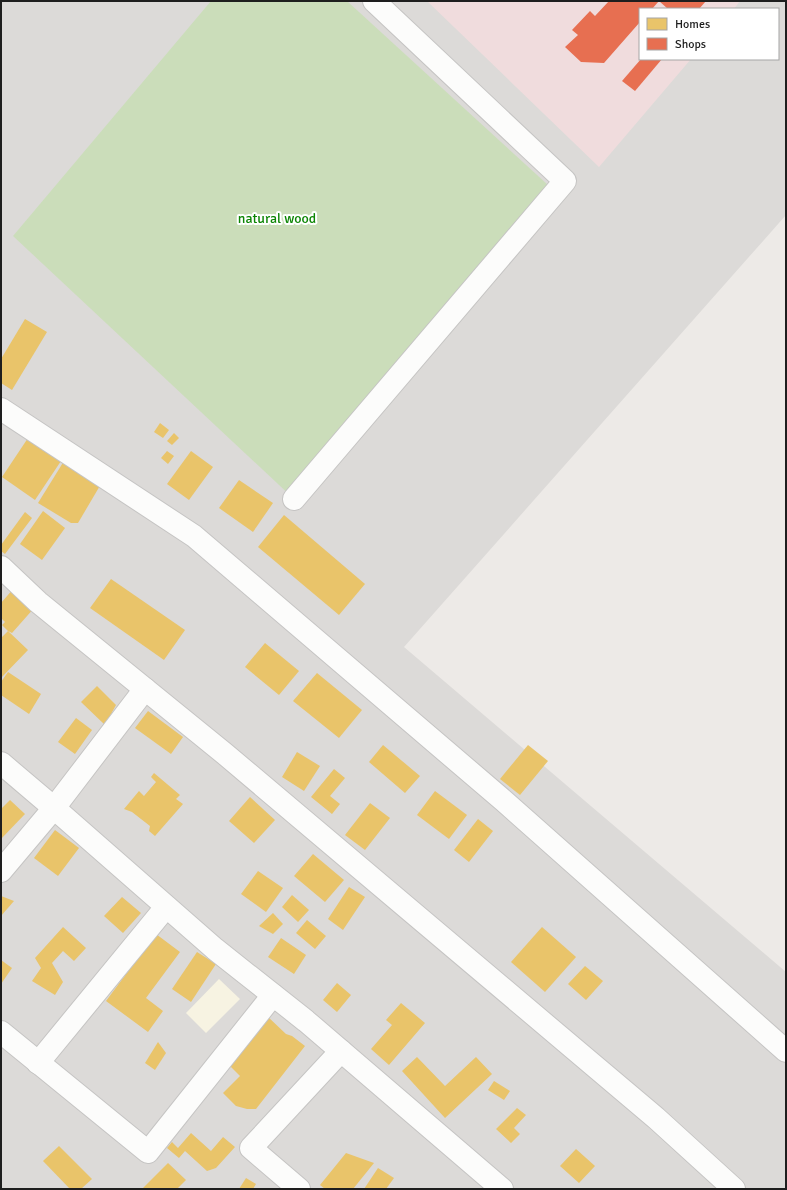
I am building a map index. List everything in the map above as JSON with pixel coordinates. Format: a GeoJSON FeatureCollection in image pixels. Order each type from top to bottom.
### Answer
{"type":"FeatureCollection","features":[{"type":"Feature","properties":{"kind":"street"},"geometry":{"type":"LineString","coordinates":[[294,499],[565,181],[374,1]]}},
{"type":"Feature","properties":{"kind":"street"},"geometry":{"type":"LineString","coordinates":[[1,409],[194,536],[504,801],[786,1051]]}},
{"type":"Feature","properties":{"kind":"street"},"geometry":{"type":"LineString","coordinates":[[1,567],[38,602],[225,754],[644,1108],[734,1189]]}},
{"type":"Feature","properties":{"kind":"street"},"geometry":{"type":"LineString","coordinates":[[1,871],[54,808],[145,689]]}},
{"type":"Feature","properties":{"kind":"street"},"geometry":{"type":"LineString","coordinates":[[1,763],[215,949],[341,1050],[502,1189]]}},
{"type":"Feature","properties":{"kind":"street"},"geometry":{"type":"LineString","coordinates":[[38,1063],[166,907]]}},
{"type":"Feature","properties":{"kind":"street"},"geometry":{"type":"LineString","coordinates":[[1,1032],[148,1152],[273,995]]}},
{"type":"Feature","properties":{"kind":"street"},"geometry":{"type":"LineString","coordinates":[[299,1189],[251,1148],[341,1050]]}},
{"type":"Feature","properties":{"kind":"shaded area"},"geometry":{"type":"Polygon","coordinates":[[[1,1],[786,1],[786,215],[404,647],[786,972],[786,1189],[1,1189],[1,1]]]}},
{"type":"Feature","properties":{"kind":"shaded area"},"geometry":{"type":"Polygon","coordinates":[[[427,1],[740,1],[735,8],[639,8],[639,60],[690,60],[599,167],[427,1]]]}},
{"type":"Feature","properties":{"kind":"shaded area"},"geometry":{"type":"Polygon","coordinates":[[[219,979],[240,999],[206,1033],[186,1013],[219,979]]]}},
{"type":"Feature","properties":{"kind":"green space","name":"natural wood"},"geometry":{"type":"Polygon","coordinates":[[[211,1],[347,1],[548,185],[294,499],[13,236],[211,1]]]}},
{"type":"Feature","properties":{"kind":"building: Homes"},"geometry":{"type":"Polygon","coordinates":[[[25,319],[47,332],[12,390],[1,383],[1,359],[25,319]]]}},
{"type":"Feature","properties":{"kind":"building: Homes"},"geometry":{"type":"Polygon","coordinates":[[[160,423],[169,430],[163,438],[154,432],[160,423]]]}},
{"type":"Feature","properties":{"kind":"building: Homes"},"geometry":{"type":"Polygon","coordinates":[[[174,433],[179,438],[172,445],[167,441],[174,433]]]}},
{"type":"Feature","properties":{"kind":"building: Homes"},"geometry":{"type":"Polygon","coordinates":[[[30,435],[63,458],[35,500],[2,477],[30,435]]]}},
{"type":"Feature","properties":{"kind":"building: Homes"},"geometry":{"type":"Polygon","coordinates":[[[167,451],[174,456],[168,464],[161,458],[167,451]]]}},
{"type":"Feature","properties":{"kind":"building: Homes"},"geometry":{"type":"Polygon","coordinates":[[[191,451],[213,467],[189,500],[167,484],[191,451]]]}},
{"type":"Feature","properties":{"kind":"building: Homes"},"geometry":{"type":"Polygon","coordinates":[[[64,461],[101,484],[78,523],[71,523],[38,503],[64,461]]]}},
{"type":"Feature","properties":{"kind":"building: Homes"},"geometry":{"type":"Polygon","coordinates":[[[239,480],[273,503],[253,532],[219,508],[239,480]]]}},
{"type":"Feature","properties":{"kind":"building: Homes"},"geometry":{"type":"Polygon","coordinates":[[[43,511],[65,528],[42,560],[20,544],[43,511]]]}},
{"type":"Feature","properties":{"kind":"building: Homes"},"geometry":{"type":"Polygon","coordinates":[[[25,512],[32,518],[5,554],[1,551],[1,545],[25,512]]]}},
{"type":"Feature","properties":{"kind":"building: Homes"},"geometry":{"type":"Polygon","coordinates":[[[284,515],[365,584],[339,615],[258,547],[284,515]]]}},
{"type":"Feature","properties":{"kind":"building: Homes"},"geometry":{"type":"Polygon","coordinates":[[[111,579],[185,630],[164,660],[90,608],[111,579]]]}},
{"type":"Feature","properties":{"kind":"building: Homes"},"geometry":{"type":"Polygon","coordinates":[[[14,588],[35,607],[12,633],[2,625],[5,622],[1,618],[1,603],[14,588]]]}},
{"type":"Feature","properties":{"kind":"building: Homes"},"geometry":{"type":"Polygon","coordinates":[[[8,631],[28,650],[1,678],[1,638],[8,631]]]}},
{"type":"Feature","properties":{"kind":"building: Homes"},"geometry":{"type":"Polygon","coordinates":[[[265,643],[299,671],[279,695],[245,667],[265,643]]]}},
{"type":"Feature","properties":{"kind":"building: Homes"},"geometry":{"type":"Polygon","coordinates":[[[8,672],[41,694],[29,714],[1,695],[1,682],[8,672]]]}},
{"type":"Feature","properties":{"kind":"building: Homes"},"geometry":{"type":"Polygon","coordinates":[[[317,673],[362,710],[339,738],[293,701],[317,673]]]}},
{"type":"Feature","properties":{"kind":"building: Homes"},"geometry":{"type":"Polygon","coordinates":[[[97,686],[116,705],[105,725],[81,702],[97,686]]]}},
{"type":"Feature","properties":{"kind":"building: Homes"},"geometry":{"type":"Polygon","coordinates":[[[148,711],[183,737],[171,754],[135,728],[148,711]]]}},
{"type":"Feature","properties":{"kind":"building: Homes"},"geometry":{"type":"Polygon","coordinates":[[[76,718],[92,730],[75,754],[58,742],[76,718]]]}},
{"type":"Feature","properties":{"kind":"building: Homes"},"geometry":{"type":"Polygon","coordinates":[[[383,745],[420,776],[405,793],[369,762],[383,745]]]}},
{"type":"Feature","properties":{"kind":"building: Homes"},"geometry":{"type":"Polygon","coordinates":[[[528,745],[548,761],[520,795],[500,779],[528,745]]]}},
{"type":"Feature","properties":{"kind":"building: Homes"},"geometry":{"type":"Polygon","coordinates":[[[297,752],[320,766],[304,791],[282,777],[297,752]]]}},
{"type":"Feature","properties":{"kind":"building: Homes"},"geometry":{"type":"Polygon","coordinates":[[[334,769],[345,778],[330,796],[340,804],[332,814],[311,797],[334,769]]]}},
{"type":"Feature","properties":{"kind":"building: Homes"},"geometry":{"type":"Polygon","coordinates":[[[154,773],[180,795],[176,799],[183,804],[155,836],[149,831],[150,826],[132,812],[124,809],[139,791],[144,796],[156,782],[151,777],[154,773]]]}},
{"type":"Feature","properties":{"kind":"building: Homes"},"geometry":{"type":"Polygon","coordinates":[[[435,791],[467,815],[449,839],[417,815],[435,791]]]}},
{"type":"Feature","properties":{"kind":"building: Homes"},"geometry":{"type":"Polygon","coordinates":[[[250,797],[275,820],[254,843],[229,821],[250,797]]]}},
{"type":"Feature","properties":{"kind":"building: Homes"},"geometry":{"type":"Polygon","coordinates":[[[10,800],[25,814],[1,839],[1,809],[10,800]]]}},
{"type":"Feature","properties":{"kind":"building: Homes"},"geometry":{"type":"Polygon","coordinates":[[[370,803],[390,818],[365,850],[345,835],[370,803]]]}},
{"type":"Feature","properties":{"kind":"building: Homes"},"geometry":{"type":"Polygon","coordinates":[[[478,819],[493,831],[469,862],[454,850],[478,819]]]}},
{"type":"Feature","properties":{"kind":"building: Homes"},"geometry":{"type":"Polygon","coordinates":[[[55,830],[79,848],[58,876],[34,858],[55,830]]]}},
{"type":"Feature","properties":{"kind":"building: Homes"},"geometry":{"type":"Polygon","coordinates":[[[313,854],[344,880],[325,902],[294,876],[313,854]]]}},
{"type":"Feature","properties":{"kind":"building: Homes"},"geometry":{"type":"Polygon","coordinates":[[[258,871],[283,888],[266,912],[241,894],[258,871]]]}},
{"type":"Feature","properties":{"kind":"building: Homes"},"geometry":{"type":"Polygon","coordinates":[[[349,887],[365,897],[343,930],[328,919],[349,887]]]}},
{"type":"Feature","properties":{"kind":"building: Homes"},"geometry":{"type":"Polygon","coordinates":[[[292,895],[309,910],[298,922],[282,907],[292,895]]]}},
{"type":"Feature","properties":{"kind":"building: Homes"},"geometry":{"type":"Polygon","coordinates":[[[1,896],[14,901],[1,916],[1,896]]]}},
{"type":"Feature","properties":{"kind":"building: Homes"},"geometry":{"type":"Polygon","coordinates":[[[122,897],[141,913],[123,933],[104,916],[122,897]]]}},
{"type":"Feature","properties":{"kind":"building: Homes"},"geometry":{"type":"Polygon","coordinates":[[[273,913],[283,924],[273,934],[259,926],[273,913]]]}},
{"type":"Feature","properties":{"kind":"building: Homes"},"geometry":{"type":"Polygon","coordinates":[[[307,920],[326,936],[315,949],[296,933],[307,920]]]}},
{"type":"Feature","properties":{"kind":"building: Homes"},"geometry":{"type":"Polygon","coordinates":[[[63,927],[86,948],[74,961],[63,951],[52,963],[63,982],[55,995],[32,981],[41,968],[35,958],[63,927]]]}},
{"type":"Feature","properties":{"kind":"building: Homes"},"geometry":{"type":"Polygon","coordinates":[[[542,927],[576,957],[545,992],[511,962],[542,927]]]}},
{"type":"Feature","properties":{"kind":"building: Homes"},"geometry":{"type":"Polygon","coordinates":[[[156,934],[180,952],[146,998],[163,1011],[148,1032],[106,1001],[156,934]]]}},
{"type":"Feature","properties":{"kind":"building: Homes"},"geometry":{"type":"Polygon","coordinates":[[[281,938],[306,955],[294,974],[268,957],[281,938]]]}},
{"type":"Feature","properties":{"kind":"building: Homes"},"geometry":{"type":"Polygon","coordinates":[[[197,952],[216,964],[191,1002],[172,989],[197,952]]]}},
{"type":"Feature","properties":{"kind":"building: Homes"},"geometry":{"type":"Polygon","coordinates":[[[1,960],[12,968],[1,984],[1,960]]]}},
{"type":"Feature","properties":{"kind":"building: Homes"},"geometry":{"type":"Polygon","coordinates":[[[585,966],[603,981],[586,1000],[568,984],[585,966]]]}},
{"type":"Feature","properties":{"kind":"building: Homes"},"geometry":{"type":"Polygon","coordinates":[[[337,983],[351,995],[337,1012],[323,1000],[337,983]]]}},
{"type":"Feature","properties":{"kind":"building: Homes"},"geometry":{"type":"Polygon","coordinates":[[[401,1003],[425,1023],[389,1065],[371,1049],[392,1025],[386,1020],[401,1003]]]}},
{"type":"Feature","properties":{"kind":"building: Homes"},"geometry":{"type":"Polygon","coordinates":[[[266,1015],[286,1034],[292,1036],[305,1046],[256,1109],[247,1109],[236,1106],[223,1093],[240,1076],[223,1059],[266,1015]]]}},
{"type":"Feature","properties":{"kind":"building: Homes"},"geometry":{"type":"Polygon","coordinates":[[[158,1042],[166,1053],[155,1070],[145,1063],[158,1042]]]}},
{"type":"Feature","properties":{"kind":"building: Homes"},"geometry":{"type":"Polygon","coordinates":[[[417,1057],[445,1086],[476,1057],[492,1074],[445,1118],[402,1071],[417,1057]]]}},
{"type":"Feature","properties":{"kind":"building: Homes"},"geometry":{"type":"Polygon","coordinates":[[[494,1081],[510,1091],[504,1100],[488,1090],[494,1081]]]}},
{"type":"Feature","properties":{"kind":"building: Homes"},"geometry":{"type":"Polygon","coordinates":[[[517,1108],[526,1115],[514,1128],[520,1134],[511,1143],[496,1129],[517,1108]]]}},
{"type":"Feature","properties":{"kind":"building: Homes"},"geometry":{"type":"Polygon","coordinates":[[[191,1133],[211,1151],[223,1137],[235,1147],[216,1168],[207,1171],[185,1151],[179,1158],[167,1148],[172,1142],[178,1148],[191,1133]]]}},
{"type":"Feature","properties":{"kind":"building: Homes"},"geometry":{"type":"Polygon","coordinates":[[[59,1146],[92,1179],[81,1189],[70,1189],[43,1161],[59,1146]]]}},
{"type":"Feature","properties":{"kind":"building: Homes"},"geometry":{"type":"Polygon","coordinates":[[[576,1149],[595,1166],[579,1183],[560,1166],[576,1149]]]}},
{"type":"Feature","properties":{"kind":"building: Homes"},"geometry":{"type":"Polygon","coordinates":[[[346,1153],[374,1163],[353,1189],[325,1189],[320,1185],[346,1153]]]}},
{"type":"Feature","properties":{"kind":"building: Homes"},"geometry":{"type":"Polygon","coordinates":[[[168,1163],[186,1180],[177,1189],[142,1189],[168,1163]]]}},
{"type":"Feature","properties":{"kind":"building: Homes"},"geometry":{"type":"Polygon","coordinates":[[[378,1168],[394,1178],[386,1189],[364,1189],[378,1168]]]}},
{"type":"Feature","properties":{"kind":"building: Homes"},"geometry":{"type":"Polygon","coordinates":[[[246,1178],[256,1184],[253,1189],[239,1189],[246,1178]]]}},
{"type":"Feature","properties":{"kind":"building: Shops"},"geometry":{"type":"Polygon","coordinates":[[[609,1],[659,1],[653,8],[639,8],[639,23],[604,63],[581,62],[565,47],[578,35],[572,30],[590,11],[595,16],[609,1]]]}},
{"type":"Feature","properties":{"kind":"building: Shops"},"geometry":{"type":"Polygon","coordinates":[[[659,1],[706,1],[700,8],[667,8],[659,1]]]}},
{"type":"Feature","properties":{"kind":"building: Shops"},"geometry":{"type":"Polygon","coordinates":[[[640,60],[661,60],[635,91],[622,81],[640,60]]]}}]}
